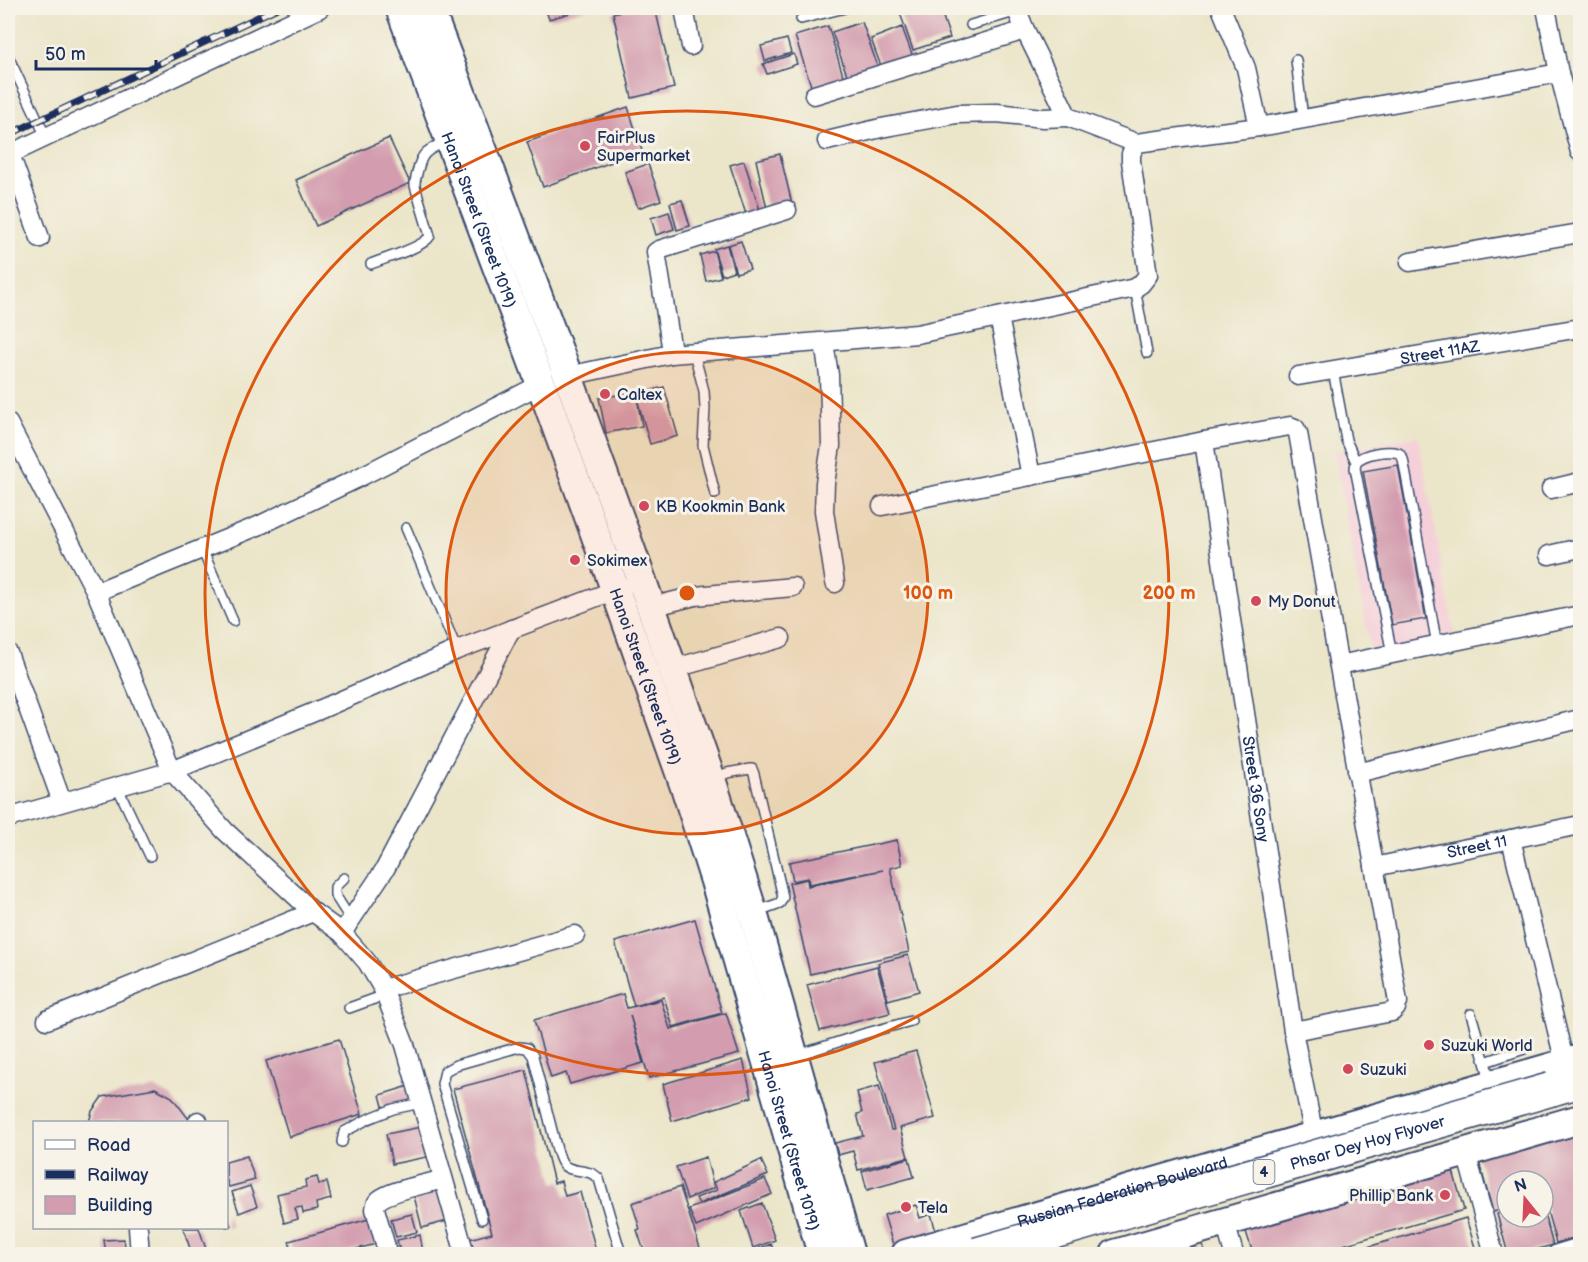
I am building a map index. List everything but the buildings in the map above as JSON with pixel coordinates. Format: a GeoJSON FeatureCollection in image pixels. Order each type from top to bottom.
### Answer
{"type":"FeatureCollection","features":[{"type":"Feature","properties":{"kind":"highway","name":"Phsar Dey Hoy Flyover"},"geometry":{"type":"LineString","coordinates":[[977,1254],[1571,1088]]}},
{"type":"Feature","properties":{"kind":"highway","name":"Phsar Dey Hoy Flyover"},"geometry":{"type":"LineString","coordinates":[[1045,1254],[1571,1088]]}},
{"type":"Feature","properties":{"kind":"main road","name":"Hanoi Street (Street 1019)"},"geometry":{"type":"LineString","coordinates":[[400,8],[541,384],[672,669],[711,779],[753,913],[850,1254]]}},
{"type":"Feature","properties":{"kind":"main road","name":"Hanoi Street (Street 1019)"},"geometry":{"type":"LineString","coordinates":[[429,8],[568,376],[636,592],[686,790],[715,881],[822,1254]]}},
{"type":"Feature","properties":{"kind":"main road","name":"Russian Federation Boulevard"},"geometry":{"type":"LineString","coordinates":[[906,1254],[1314,1136],[1488,1074],[1571,1088]]}},
{"type":"Feature","properties":{"kind":"main road"},"geometry":{"type":"LineString","coordinates":[[1115,1254],[1466,1153],[1571,1088]]}},
{"type":"Feature","properties":{"kind":"main road"},"geometry":{"type":"LineString","coordinates":[[1187,1174],[1175,1187],[1174,1205],[1185,1222],[1213,1226]]}},
{"type":"Feature","properties":{"kind":"street"},"geometry":{"type":"LineString","coordinates":[[40,238],[9,155],[320,8]]}},
{"type":"Feature","properties":{"kind":"street"},"geometry":{"type":"LineString","coordinates":[[684,8],[691,46]]}},
{"type":"Feature","properties":{"kind":"street"},"geometry":{"type":"LineString","coordinates":[[1221,8],[1246,68],[1259,128]]}},
{"type":"Feature","properties":{"kind":"street"},"geometry":{"type":"LineString","coordinates":[[1546,8],[1559,73],[1581,152]]}},
{"type":"Feature","properties":{"kind":"street"},"geometry":{"type":"LineString","coordinates":[[1017,9],[1068,117]]}},
{"type":"Feature","properties":{"kind":"street"},"geometry":{"type":"LineString","coordinates":[[814,95],[1025,30]]}},
{"type":"Feature","properties":{"kind":"street"},"geometry":{"type":"LineString","coordinates":[[827,141],[880,128],[957,114],[997,113],[1042,118],[1068,117],[1136,143],[1259,128],[1559,73]]}},
{"type":"Feature","properties":{"kind":"street"},"geometry":{"type":"LineString","coordinates":[[568,376],[671,354],[917,334],[1135,288],[1148,275],[1131,161],[1131,154],[1136,143]]}},
{"type":"Feature","properties":{"kind":"street"},"geometry":{"type":"LineString","coordinates":[[671,354],[656,252],[788,210]]}},
{"type":"Feature","properties":{"kind":"street"},"geometry":{"type":"LineString","coordinates":[[1410,262],[1581,233]]}},
{"type":"Feature","properties":{"kind":"street"},"geometry":{"type":"LineString","coordinates":[[999,317],[1031,476]]}},
{"type":"Feature","properties":{"kind":"street","name":"Street 11AZ"},"geometry":{"type":"LineString","coordinates":[[1298,376],[1581,328]]}},
{"type":"Feature","properties":{"kind":"street"},"geometry":{"type":"LineString","coordinates":[[824,342],[829,375],[831,446],[825,483],[824,511],[835,583]]}},
{"type":"Feature","properties":{"kind":"street"},"geometry":{"type":"LineString","coordinates":[[96,592],[258,526],[356,479],[541,384]]}},
{"type":"Feature","properties":{"kind":"street"},"geometry":{"type":"LineString","coordinates":[[8,423],[96,592],[172,771],[225,831],[313,912],[346,927],[384,992],[405,1045],[465,1254]]}},
{"type":"Feature","properties":{"kind":"street"},"geometry":{"type":"LineString","coordinates":[[882,506],[1204,441],[1290,426],[1295,428],[1298,433],[1398,1002],[1392,1012],[1293,1031]]}},
{"type":"Feature","properties":{"kind":"street","name":"Street 36 Sony"},"geometry":{"type":"LineString","coordinates":[[1204,441],[1293,1031],[1314,1136]]}},
{"type":"Feature","properties":{"kind":"street"},"geometry":{"type":"LineString","coordinates":[[1551,489],[1581,482]]}},
{"type":"Feature","properties":{"kind":"street"},"geometry":{"type":"LineString","coordinates":[[1549,555],[1581,548]]}},
{"type":"Feature","properties":{"kind":"street"},"geometry":{"type":"LineString","coordinates":[[8,818],[172,771],[511,629],[636,592],[695,596],[794,587]]}},
{"type":"Feature","properties":{"kind":"street"},"geometry":{"type":"LineString","coordinates":[[1339,665],[1581,615]]}},
{"type":"Feature","properties":{"kind":"street"},"geometry":{"type":"LineString","coordinates":[[346,927],[385,869],[511,629]]}},
{"type":"Feature","properties":{"kind":"street"},"geometry":{"type":"LineString","coordinates":[[672,669],[781,638]]}},
{"type":"Feature","properties":{"kind":"street"},"geometry":{"type":"LineString","coordinates":[[8,653],[14,692],[62,802]]}},
{"type":"Feature","properties":{"kind":"street"},"geometry":{"type":"LineString","coordinates":[[1357,773],[1581,719]]}},
{"type":"Feature","properties":{"kind":"street","name":"Street 11"},"geometry":{"type":"LineString","coordinates":[[1374,867],[1581,825]]}},
{"type":"Feature","properties":{"kind":"street"},"geometry":{"type":"LineString","coordinates":[[1511,839],[1571,1088]]}},
{"type":"Feature","properties":{"kind":"street"},"geometry":{"type":"LineString","coordinates":[[47,1020],[313,912]]}},
{"type":"Feature","properties":{"kind":"street"},"geometry":{"type":"LineString","coordinates":[[384,992],[575,935]]}},
{"type":"Feature","properties":{"kind":"street"},"geometry":{"type":"LineString","coordinates":[[1466,1153],[1494,1254]]}},
{"type":"Feature","properties":{"kind":"street"},"geometry":{"type":"LineString","coordinates":[[388,1254],[375,1209],[377,1203],[394,1193],[443,1179]]}},
{"type":"Feature","properties":{"kind":"street"},"geometry":{"type":"LineString","coordinates":[[1213,1226],[1234,1254]]}},
{"type":"Feature","properties":{"kind":"street"},"geometry":{"type":"LineString","coordinates":[[138,1229],[140,1254]]}},
{"type":"Feature","properties":{"kind":"street"},"geometry":{"type":"LineString","coordinates":[[1557,1254],[1581,1247]]}},
{"type":"Feature","properties":{"kind":"lane"},"geometry":{"type":"LineString","coordinates":[[801,20],[845,8]]}},
{"type":"Feature","properties":{"kind":"lane"},"geometry":{"type":"LineString","coordinates":[[971,25],[1017,9]]}},
{"type":"Feature","properties":{"kind":"lane"},"geometry":{"type":"LineString","coordinates":[[8,56],[46,137]]}},
{"type":"Feature","properties":{"kind":"lane"},"geometry":{"type":"LineString","coordinates":[[1296,60],[1303,119]]}},
{"type":"Feature","properties":{"kind":"lane"},"geometry":{"type":"LineString","coordinates":[[371,264],[417,246],[429,238],[415,182],[423,154],[449,140]]}},
{"type":"Feature","properties":{"kind":"lane"},"geometry":{"type":"LineString","coordinates":[[1135,288],[1148,353]]}},
{"type":"Feature","properties":{"kind":"lane"},"geometry":{"type":"LineString","coordinates":[[694,353],[704,391],[703,445],[715,494]]}},
{"type":"Feature","properties":{"kind":"lane"},"geometry":{"type":"LineString","coordinates":[[1333,370],[1346,440],[1356,462],[1355,468],[1392,654]]}},
{"type":"Feature","properties":{"kind":"lane"},"geometry":{"type":"LineString","coordinates":[[1356,462],[1361,457],[1393,452],[1400,453],[1403,459],[1437,645]]}},
{"type":"Feature","properties":{"kind":"lane"},"geometry":{"type":"LineString","coordinates":[[406,528],[457,650]]}},
{"type":"Feature","properties":{"kind":"lane"},"geometry":{"type":"LineString","coordinates":[[202,549],[233,621]]}},
{"type":"Feature","properties":{"kind":"lane"},"geometry":{"type":"LineString","coordinates":[[711,779],[727,773],[750,769],[754,774],[783,897],[780,903],[753,913]]}},
{"type":"Feature","properties":{"kind":"lane"},"geometry":{"type":"LineString","coordinates":[[117,786],[150,856]]}},
{"type":"Feature","properties":{"kind":"lane"},"geometry":{"type":"LineString","coordinates":[[344,878],[335,887],[335,895],[346,927]]}},
{"type":"Feature","properties":{"kind":"lane"},"geometry":{"type":"LineString","coordinates":[[349,1008],[384,992]]}},
{"type":"Feature","properties":{"kind":"lane"},"geometry":{"type":"LineString","coordinates":[[1471,1014],[1488,1074],[1524,1049]]}},
{"type":"Feature","properties":{"kind":"lane"},"geometry":{"type":"LineString","coordinates":[[793,1056],[911,1022]]}},
{"type":"Feature","properties":{"kind":"lane"},"geometry":{"type":"LineString","coordinates":[[482,1218],[442,1084],[445,1071],[456,1065],[519,1047],[527,1048],[532,1056],[562,1163],[566,1168],[594,1173],[599,1179],[621,1254]]}},
{"type":"Feature","properties":{"kind":"lane"},"geometry":{"type":"LineString","coordinates":[[342,1142],[344,1132],[368,1119],[393,1109],[422,1103]]}},
{"type":"Feature","properties":{"kind":"shaded area"},"geometry":{"type":"Polygon","coordinates":[[[1418,436],[1455,639],[1371,654],[1334,451],[1418,436]]]}},
{"type":"Feature","properties":{"kind":"railway"},"geometry":{"type":"LineString","coordinates":[[8,135],[277,8]]}},
{"type":"Feature","properties":{"kind":"place","name":"FairPlus Supermarket"},"geometry":{"type":"Point","coordinates":[585,146]}},
{"type":"Feature","properties":{"kind":"place","name":"Caltex"},"geometry":{"type":"Point","coordinates":[605,394]}},
{"type":"Feature","properties":{"kind":"place","name":"KB Kookmin Bank"},"geometry":{"type":"Point","coordinates":[644,506]}},
{"type":"Feature","properties":{"kind":"place","name":"Sokimex"},"geometry":{"type":"Point","coordinates":[575,560]}},
{"type":"Feature","properties":{"kind":"place","name":"My Donut"},"geometry":{"type":"Point","coordinates":[1256,601]}},
{"type":"Feature","properties":{"kind":"place","name":"Suzuki World"},"geometry":{"type":"Point","coordinates":[1429,1045]}},
{"type":"Feature","properties":{"kind":"place","name":"Suzuki"},"geometry":{"type":"Point","coordinates":[1348,1069]}},
{"type":"Feature","properties":{"kind":"place","name":"Phillip Bank"},"geometry":{"type":"Point","coordinates":[1445,1195]}},
{"type":"Feature","properties":{"kind":"place","name":"Tela"},"geometry":{"type":"Point","coordinates":[906,1207]}}]}
